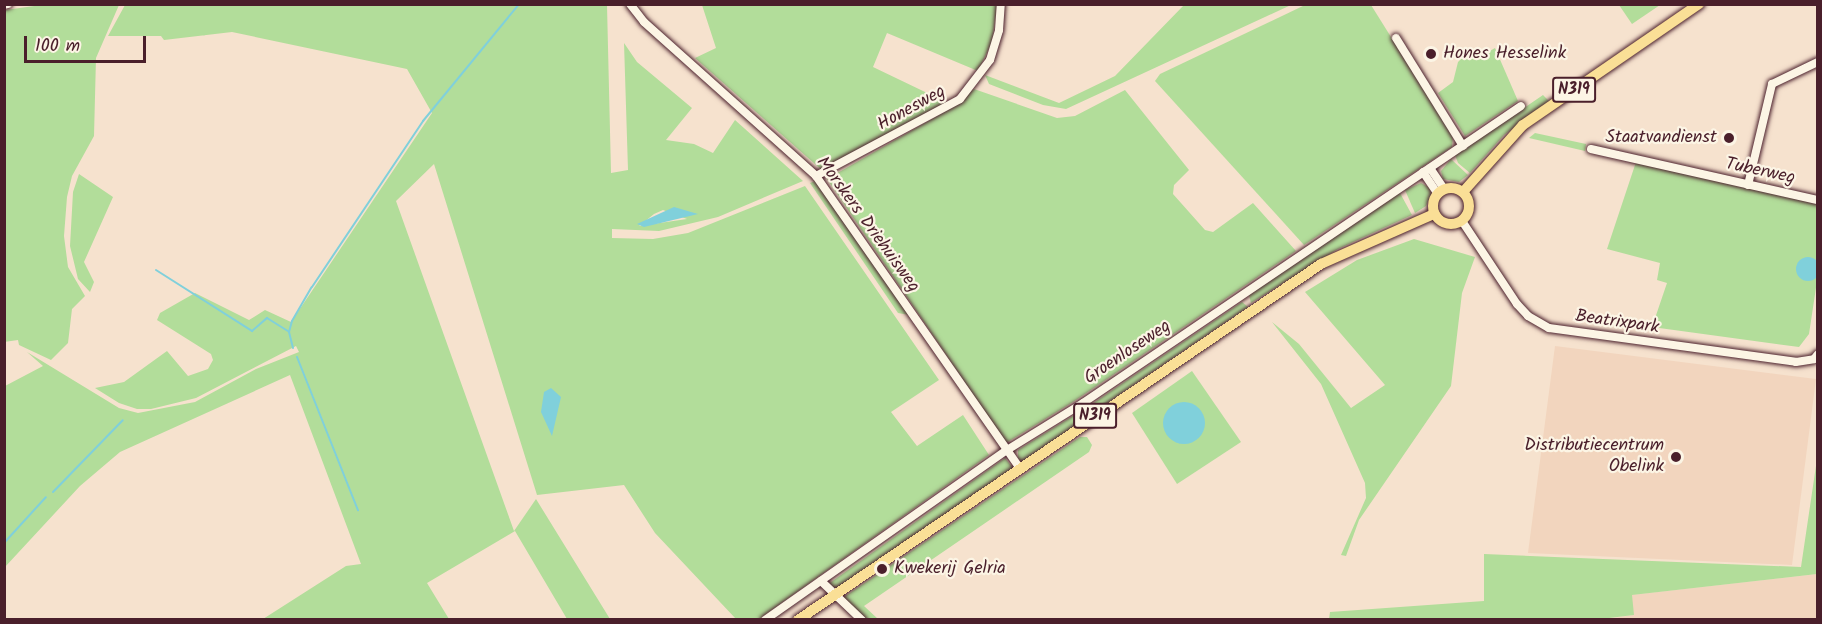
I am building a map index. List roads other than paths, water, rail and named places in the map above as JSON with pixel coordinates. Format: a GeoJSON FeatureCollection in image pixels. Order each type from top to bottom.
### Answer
{"type":"FeatureCollection","features":[{"type":"Feature","properties":{"kind":"main road","name":"N319"},"geometry":{"type":"LineString","coordinates":[[1463,192],[1523,125],[1699,4]]}},
{"type":"Feature","properties":{"kind":"main road"},"geometry":{"type":"LineString","coordinates":[[1441,192],[1463,192],[1470,209],[1462,221],[1449,225],[1434,214],[1441,192]]}},
{"type":"Feature","properties":{"kind":"main road","name":"Groenloseweg"},"geometry":{"type":"LineString","coordinates":[[798,620],[1321,264],[1434,214]]}},
{"type":"Feature","properties":{"kind":"street","name":"Morskers Driehuisweg"},"geometry":{"type":"LineString","coordinates":[[630,4],[644,22],[816,176],[1020,468]]}},
{"type":"Feature","properties":{"kind":"street","name":"Honesweg"},"geometry":{"type":"LineString","coordinates":[[816,176],[960,99],[990,60],[1001,4]]}},
{"type":"Feature","properties":{"kind":"street"},"geometry":{"type":"LineString","coordinates":[[1396,38],[1463,146]]}},
{"type":"Feature","properties":{"kind":"street"},"geometry":{"type":"LineString","coordinates":[[1748,185],[1772,84],[1818,62]]}},
{"type":"Feature","properties":{"kind":"street","name":"Groenloseweg"},"geometry":{"type":"LineString","coordinates":[[765,620],[1007,450],[1083,403],[1521,106]]}},
{"type":"Feature","properties":{"kind":"street","name":"Tuberweg"},"geometry":{"type":"LineString","coordinates":[[1591,149],[1818,200]]}},
{"type":"Feature","properties":{"kind":"street"},"geometry":{"type":"LineString","coordinates":[[1426,170],[1441,192]]}},
{"type":"Feature","properties":{"kind":"street","name":"Beatrixpark"},"geometry":{"type":"LineString","coordinates":[[1462,221],[1517,304],[1528,316],[1549,328],[1796,362],[1814,359],[1818,354]]}},
{"type":"Feature","properties":{"kind":"street"},"geometry":{"type":"LineString","coordinates":[[821,581],[862,620]]}},
{"type":"Feature","properties":{"kind":"water"},"geometry":{"type":"Polygon","coordinates":[[[674,207],[698,214],[644,227],[637,224],[674,207]]]}},
{"type":"Feature","properties":{"kind":"water"},"geometry":{"type":"Polygon","coordinates":[[[1808,257],[1816,261],[1820,269],[1816,277],[1808,281],[1800,277],[1796,269],[1800,261],[1808,257]]]}},
{"type":"Feature","properties":{"kind":"water"},"geometry":{"type":"Polygon","coordinates":[[[551,388],[561,397],[552,436],[541,412],[544,392],[551,388]]]}},
{"type":"Feature","properties":{"kind":"water"},"geometry":{"type":"Polygon","coordinates":[[[1184,402],[1199,408],[1205,423],[1199,438],[1184,444],[1169,438],[1163,423],[1169,408],[1184,402]]]}},
{"type":"Feature","properties":{"kind":"waterway"},"geometry":{"type":"LineString","coordinates":[[293,348],[289,332],[292,321],[312,287],[423,121],[519,4]]}},
{"type":"Feature","properties":{"kind":"waterway"},"geometry":{"type":"LineString","coordinates":[[156,270],[252,331],[267,318],[288,331]]}},
{"type":"Feature","properties":{"kind":"waterway"},"geometry":{"type":"LineString","coordinates":[[297,357],[358,510]]}},
{"type":"Feature","properties":{"kind":"waterway"},"geometry":{"type":"LineString","coordinates":[[53,492],[123,420]]}},
{"type":"Feature","properties":{"kind":"waterway"},"geometry":{"type":"LineString","coordinates":[[4,543],[46,497]]}},
{"type":"Feature","properties":{"kind":"place","name":"Hones Hesselink"},"geometry":{"type":"Point","coordinates":[1431,54]}},
{"type":"Feature","properties":{"kind":"place","name":"Staatvandienst"},"geometry":{"type":"Point","coordinates":[1729,138]}},
{"type":"Feature","properties":{"kind":"place","name":"Distributiecentrum Obelink"},"geometry":{"type":"Point","coordinates":[1676,457]}},
{"type":"Feature","properties":{"kind":"place","name":"Kwekerij Gelria"},"geometry":{"type":"Point","coordinates":[882,569]}}]}
